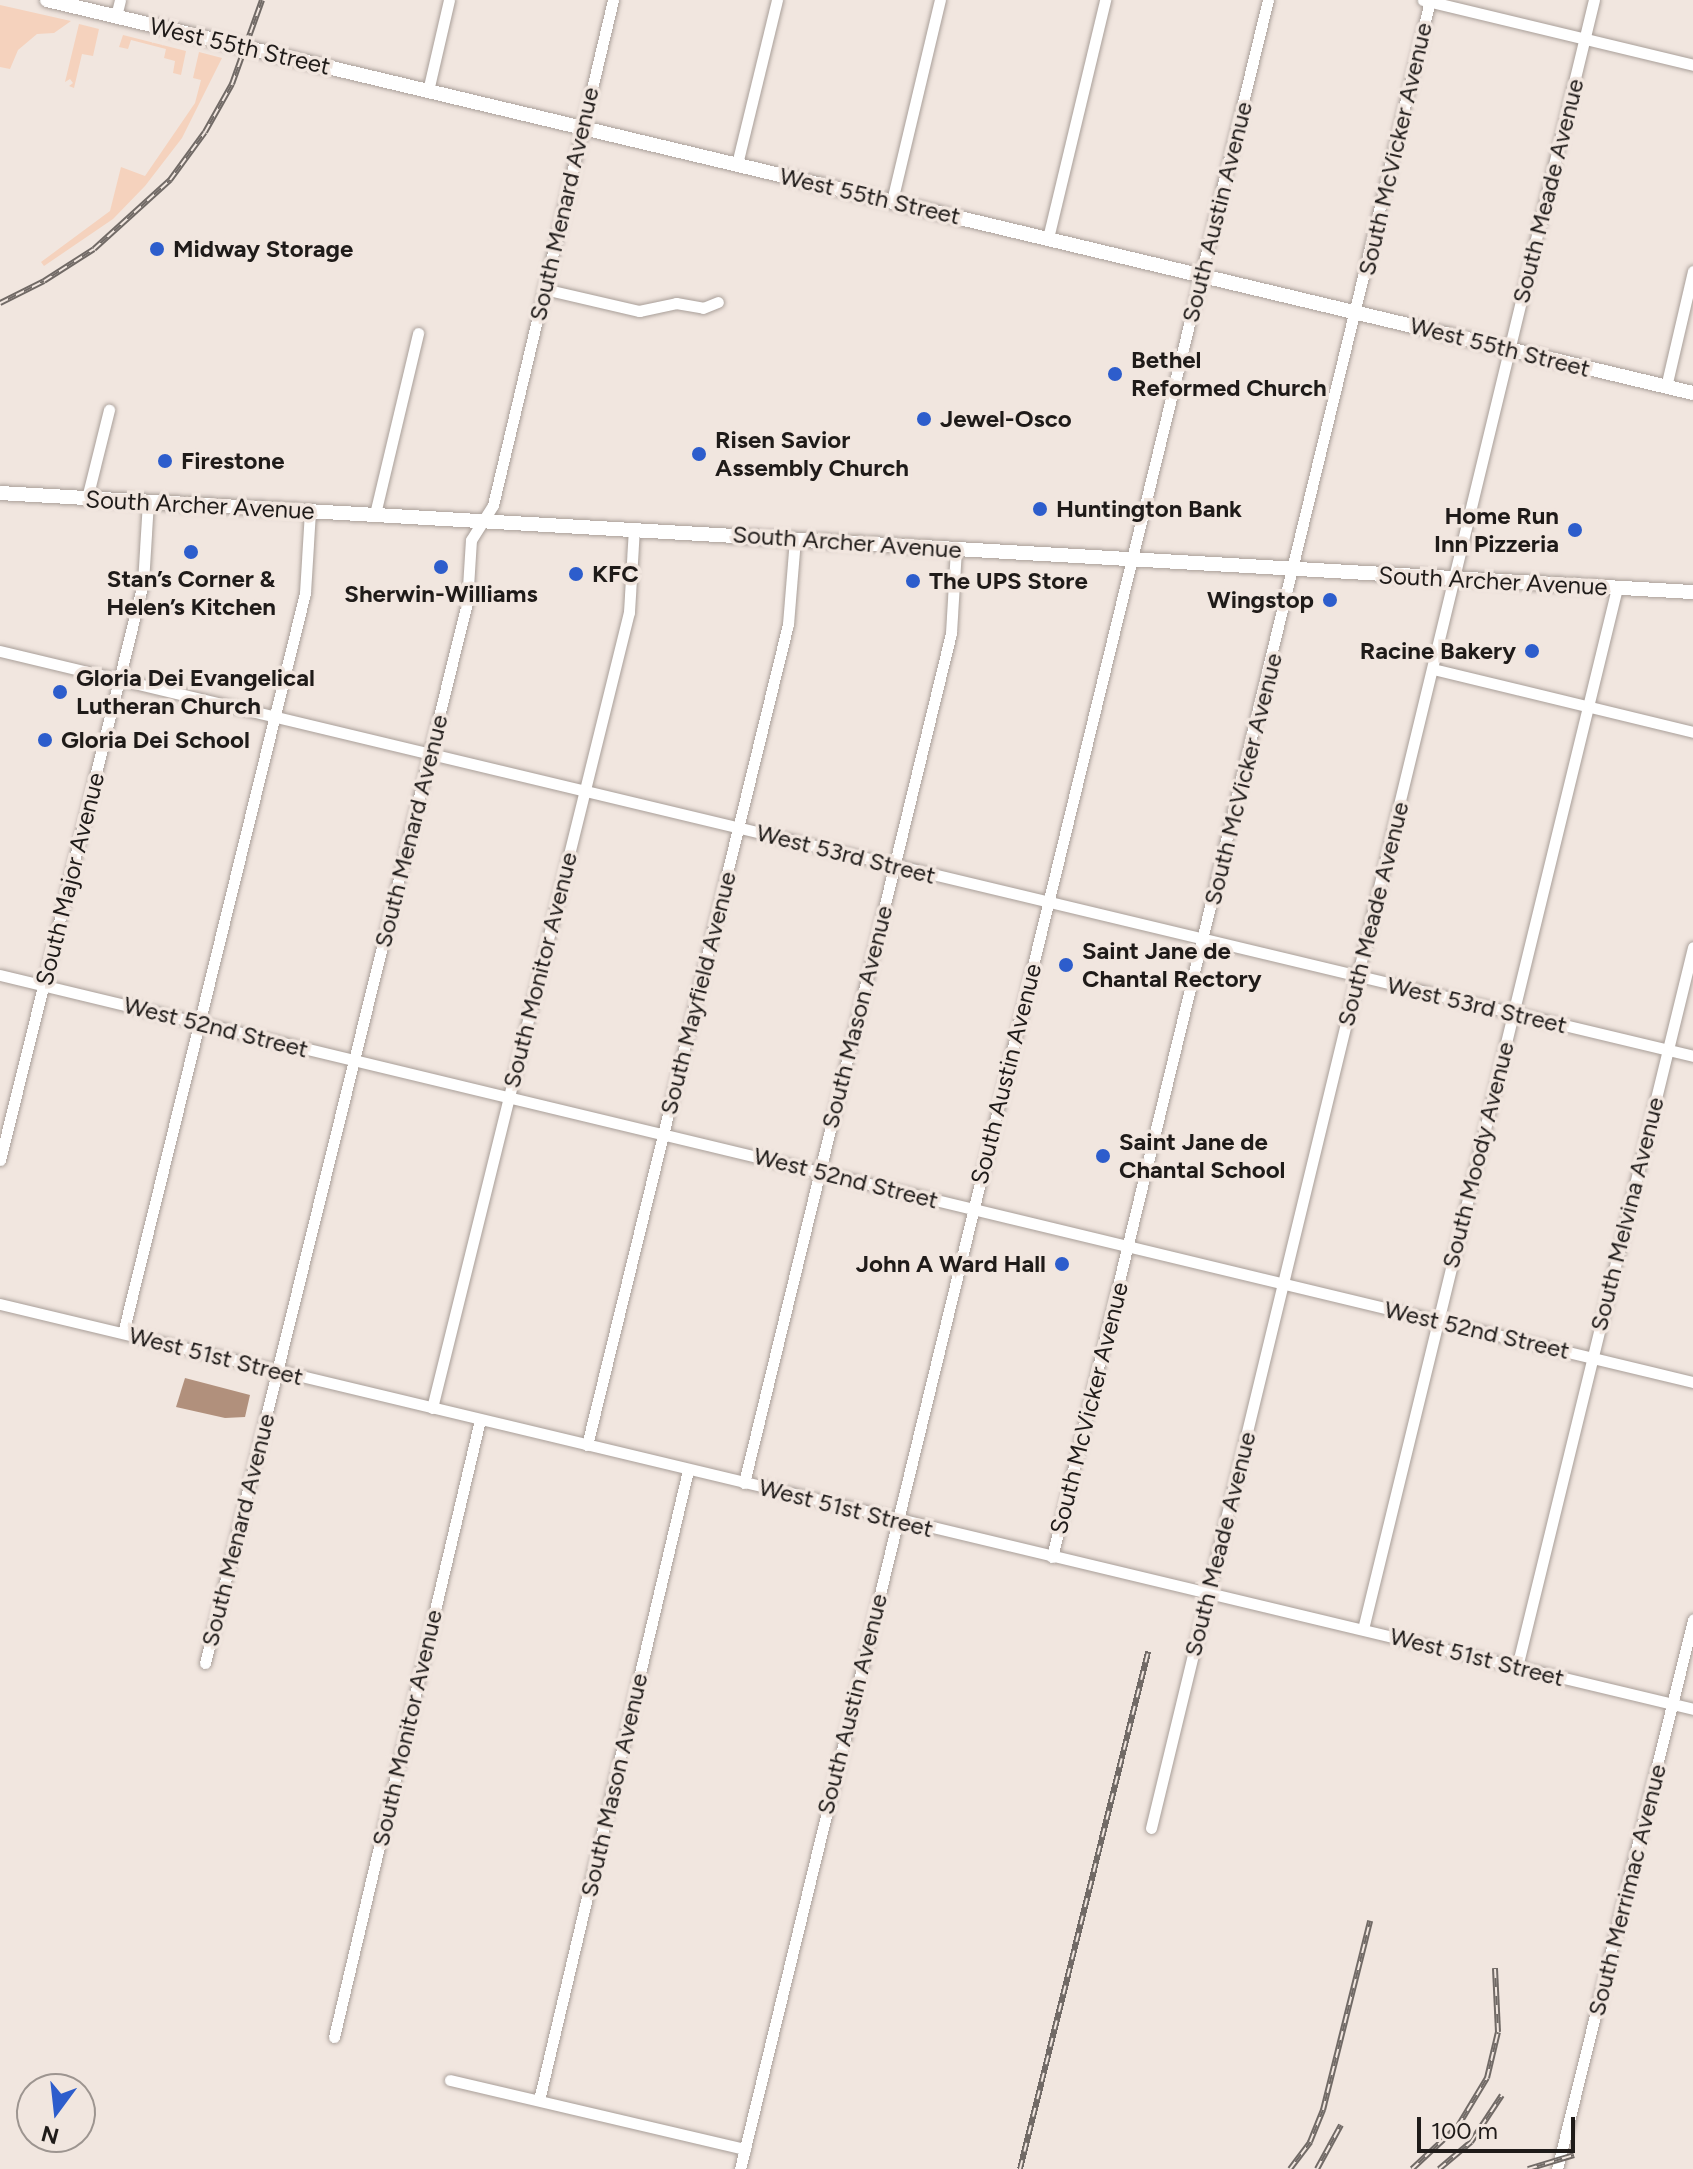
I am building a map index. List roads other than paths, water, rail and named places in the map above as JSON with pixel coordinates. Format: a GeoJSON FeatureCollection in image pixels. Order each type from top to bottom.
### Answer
{"type":"FeatureCollection","features":[{"type":"Feature","properties":{"kind":"main road","name":"West 55th Street"},"geometry":{"type":"LineString","coordinates":[[47,0],[1693,393]]}},
{"type":"Feature","properties":{"kind":"main road","name":"South Archer Avenue"},"geometry":{"type":"LineString","coordinates":[[0,493],[1693,592]]}},
{"type":"Feature","properties":{"kind":"street"},"geometry":{"type":"LineString","coordinates":[[116,16],[120,0]]}},
{"type":"Feature","properties":{"kind":"street"},"geometry":{"type":"LineString","coordinates":[[428,91],[449,0]]}},
{"type":"Feature","properties":{"kind":"street","name":"South Menard Avenue"},"geometry":{"type":"LineString","coordinates":[[205,1663],[467,603],[471,540],[493,505],[613,0]]}},
{"type":"Feature","properties":{"kind":"street"},"geometry":{"type":"LineString","coordinates":[[737,164],[777,0]]}},
{"type":"Feature","properties":{"kind":"street"},"geometry":{"type":"LineString","coordinates":[[892,201],[940,0]]}},
{"type":"Feature","properties":{"kind":"street"},"geometry":{"type":"LineString","coordinates":[[1048,238],[1105,0]]}},
{"type":"Feature","properties":{"kind":"street","name":"South Austin Avenue"},"geometry":{"type":"LineString","coordinates":[[740,2169],[1268,0]]}},
{"type":"Feature","properties":{"kind":"street","name":"South Meade Avenue"},"geometry":{"type":"LineString","coordinates":[[1151,1828],[1594,0]]}},
{"type":"Feature","properties":{"kind":"street"},"geometry":{"type":"LineString","coordinates":[[1427,1],[1693,65]]}},
{"type":"Feature","properties":{"kind":"street","name":"South McVicker Avenue"},"geometry":{"type":"LineString","coordinates":[[1052,1557],[1356,312],[1427,1]]}},
{"type":"Feature","properties":{"kind":"street"},"geometry":{"type":"LineString","coordinates":[[1666,387],[1693,271]]}},
{"type":"Feature","properties":{"kind":"street"},"geometry":{"type":"LineString","coordinates":[[544,289],[639,311],[676,303],[703,308],[718,302]]}},
{"type":"Feature","properties":{"kind":"street"},"geometry":{"type":"LineString","coordinates":[[375,514],[418,333]]}},
{"type":"Feature","properties":{"kind":"street"},"geometry":{"type":"LineString","coordinates":[[87,498],[109,410]]}},
{"type":"Feature","properties":{"kind":"street","name":"South Major Avenue"},"geometry":{"type":"LineString","coordinates":[[0,1160],[143,583],[148,502]]}},
{"type":"Feature","properties":{"kind":"street"},"geometry":{"type":"LineString","coordinates":[[123,1333],[305,593],[310,511]]}},
{"type":"Feature","properties":{"kind":"street","name":"South Monitor Avenue"},"geometry":{"type":"LineString","coordinates":[[432,1408],[629,612],[634,529]]}},
{"type":"Feature","properties":{"kind":"street","name":"South Mayfield Avenue"},"geometry":{"type":"LineString","coordinates":[[587,1445],[788,624],[795,538]]}},
{"type":"Feature","properties":{"kind":"street","name":"South Mason Avenue"},"geometry":{"type":"LineString","coordinates":[[744,1483],[951,633],[956,549]]}},
{"type":"Feature","properties":{"kind":"street","name":"South Moody Avenue"},"geometry":{"type":"LineString","coordinates":[[1363,1629],[1617,588]]}},
{"type":"Feature","properties":{"kind":"street","name":"West 53rd Street"},"geometry":{"type":"LineString","coordinates":[[0,651],[1693,1056]]}},
{"type":"Feature","properties":{"kind":"street"},"geometry":{"type":"LineString","coordinates":[[1433,669],[1693,732]]}},
{"type":"Feature","properties":{"kind":"street","name":"South Melvina Avenue"},"geometry":{"type":"LineString","coordinates":[[1517,1667],[1693,947]]}},
{"type":"Feature","properties":{"kind":"street","name":"West 52nd Street"},"geometry":{"type":"LineString","coordinates":[[0,975],[1693,1382]]}},
{"type":"Feature","properties":{"kind":"street","name":"West 51st Street"},"geometry":{"type":"LineString","coordinates":[[0,1304],[1693,1709]]}},
{"type":"Feature","properties":{"kind":"street","name":"South Monitor Avenue"},"geometry":{"type":"LineString","coordinates":[[334,2037],[480,1420]]}},
{"type":"Feature","properties":{"kind":"street","name":"South Mason Avenue"},"geometry":{"type":"LineString","coordinates":[[539,2100],[688,1470]]}},
{"type":"Feature","properties":{"kind":"street","name":"South Merrimac Avenue"},"geometry":{"type":"LineString","coordinates":[[1559,2165],[1693,1620]]}},
{"type":"Feature","properties":{"kind":"street"},"geometry":{"type":"LineString","coordinates":[[450,2080],[745,2149]]}},
{"type":"Feature","properties":{"kind":"railway"},"geometry":{"type":"LineString","coordinates":[[0,303],[44,281],[94,249],[170,180],[205,132],[232,84],[262,0]]}},
{"type":"Feature","properties":{"kind":"railway"},"geometry":{"type":"LineString","coordinates":[[1020,2169],[1148,1652]]}},
{"type":"Feature","properties":{"kind":"railway"},"geometry":{"type":"LineString","coordinates":[[1290,2169],[1310,2142],[1323,2110],[1370,1921]]}},
{"type":"Feature","properties":{"kind":"railway"},"geometry":{"type":"LineString","coordinates":[[1412,2169],[1458,2126],[1487,2078],[1498,2032],[1495,1968]]}},
{"type":"Feature","properties":{"kind":"railway"},"geometry":{"type":"LineString","coordinates":[[1439,2169],[1471,2142],[1502,2095]]}},
{"type":"Feature","properties":{"kind":"railway"},"geometry":{"type":"LineString","coordinates":[[1317,2169],[1341,2125]]}},
{"type":"Feature","properties":{"kind":"railway"},"geometry":{"type":"LineString","coordinates":[[1528,2169],[1574,2155]]}},
{"type":"Feature","properties":{"kind":"place","name":"Midway Storage"},"geometry":{"type":"Point","coordinates":[157,249]}},
{"type":"Feature","properties":{"kind":"place","name":"Bethel Reformed Church"},"geometry":{"type":"Point","coordinates":[1115,374]}},
{"type":"Feature","properties":{"kind":"place","name":"Jewel-Osco"},"geometry":{"type":"Point","coordinates":[924,419]}},
{"type":"Feature","properties":{"kind":"place","name":"Risen Savior Assembly Church"},"geometry":{"type":"Point","coordinates":[699,454]}},
{"type":"Feature","properties":{"kind":"place","name":"Firestone"},"geometry":{"type":"Point","coordinates":[165,461]}},
{"type":"Feature","properties":{"kind":"place","name":"Huntington Bank"},"geometry":{"type":"Point","coordinates":[1040,509]}},
{"type":"Feature","properties":{"kind":"place","name":"Home Run Inn Pizzeria"},"geometry":{"type":"Point","coordinates":[1575,530]}},
{"type":"Feature","properties":{"kind":"place","name":"Stan’s Corner & Helen’s Kitchen"},"geometry":{"type":"Point","coordinates":[191,552]}},
{"type":"Feature","properties":{"kind":"place","name":"Sherwin-Williams"},"geometry":{"type":"Point","coordinates":[441,567]}},
{"type":"Feature","properties":{"kind":"place","name":"KFC"},"geometry":{"type":"Point","coordinates":[576,574]}},
{"type":"Feature","properties":{"kind":"place","name":"The UPS Store"},"geometry":{"type":"Point","coordinates":[913,581]}},
{"type":"Feature","properties":{"kind":"place","name":"Wingstop"},"geometry":{"type":"Point","coordinates":[1330,600]}},
{"type":"Feature","properties":{"kind":"place","name":"Racine Bakery"},"geometry":{"type":"Point","coordinates":[1532,651]}},
{"type":"Feature","properties":{"kind":"place","name":"Gloria Dei Evangelical Lutheran Church"},"geometry":{"type":"Point","coordinates":[60,692]}},
{"type":"Feature","properties":{"kind":"place","name":"Gloria Dei School"},"geometry":{"type":"Point","coordinates":[45,740]}},
{"type":"Feature","properties":{"kind":"place","name":"Saint Jane de Chantal Rectory"},"geometry":{"type":"Point","coordinates":[1066,965]}},
{"type":"Feature","properties":{"kind":"place","name":"Saint Jane de Chantal School"},"geometry":{"type":"Point","coordinates":[1103,1156]}},
{"type":"Feature","properties":{"kind":"place","name":"John A Ward Hall"},"geometry":{"type":"Point","coordinates":[1062,1264]}}]}
